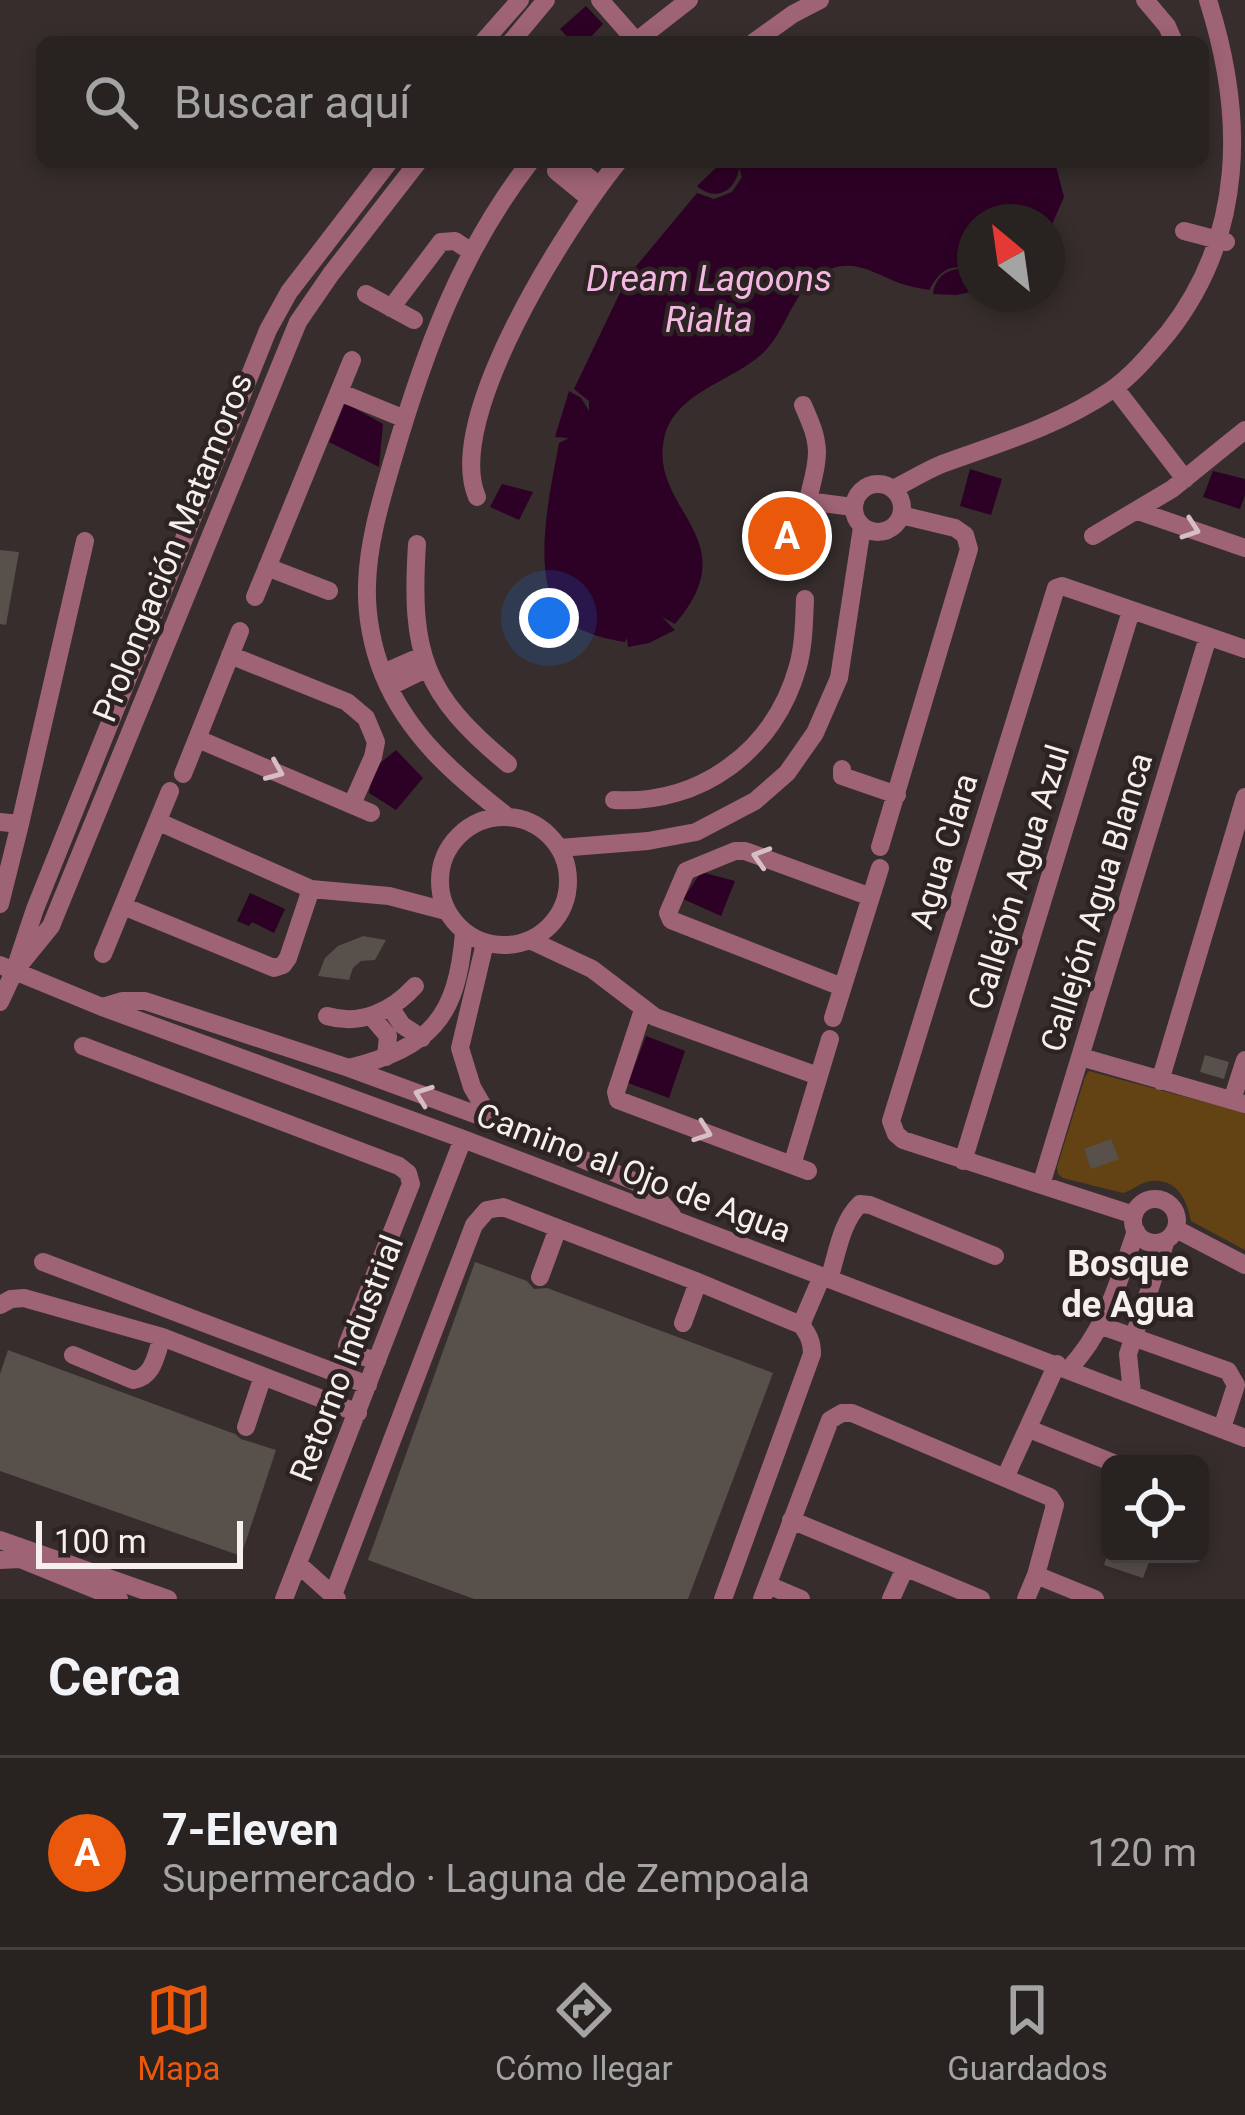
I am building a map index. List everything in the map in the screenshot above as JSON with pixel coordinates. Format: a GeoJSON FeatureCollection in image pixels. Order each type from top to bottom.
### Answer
{"type":"FeatureCollection","features":[{"type":"Feature","properties":{"kind":"street"},"geometry":{"type":"LineString","coordinates":[[488,36],[520,0]]}},
{"type":"Feature","properties":{"kind":"street"},"geometry":{"type":"LineString","coordinates":[[516,36],[546,0]]}},
{"type":"Feature","properties":{"kind":"street"},"geometry":{"type":"LineString","coordinates":[[600,0],[632,36]]}},
{"type":"Feature","properties":{"kind":"street"},"geometry":{"type":"LineString","coordinates":[[642,36],[689,0]]}},
{"type":"Feature","properties":{"kind":"street"},"geometry":{"type":"LineString","coordinates":[[762,36],[820,0]]}},
{"type":"Feature","properties":{"kind":"street"},"geometry":{"type":"LineString","coordinates":[[1145,0],[1171,36]]}},
{"type":"Feature","properties":{"kind":"street"},"geometry":{"type":"LineString","coordinates":[[893,489],[937,466],[1037,430],[1115,388],[1178,322],[1226,242],[1245,165],[1230,56],[1208,0]]}},
{"type":"Feature","properties":{"kind":"street"},"geometry":{"type":"LineString","coordinates":[[0,1002],[7,969],[268,330],[289,292],[383,168]]}},
{"type":"Feature","properties":{"kind":"street","name":"Prolongación Matamoros"},"geometry":{"type":"LineString","coordinates":[[7,969],[51,926],[298,322],[413,168]]}},
{"type":"Feature","properties":{"kind":"street"},"geometry":{"type":"LineString","coordinates":[[508,817],[427,747],[389,687],[374,646],[366,587],[375,526],[429,346],[470,251],[526,168]]}},
{"type":"Feature","properties":{"kind":"street"},"geometry":{"type":"LineString","coordinates":[[566,168],[594,192]]}},
{"type":"Feature","properties":{"kind":"street"},"geometry":{"type":"LineString","coordinates":[[477,497],[470,471],[473,444],[496,368],[538,280],[613,168]]}},
{"type":"Feature","properties":{"kind":"street"},"geometry":{"type":"LineString","coordinates":[[1184,231],[1226,242]]}},
{"type":"Feature","properties":{"kind":"street"},"geometry":{"type":"LineString","coordinates":[[392,308],[441,242],[454,241],[470,251]]}},
{"type":"Feature","properties":{"kind":"street"},"geometry":{"type":"LineString","coordinates":[[366,294],[414,320]]}},
{"type":"Feature","properties":{"kind":"street"},"geometry":{"type":"LineString","coordinates":[[255,597],[352,360]]}},
{"type":"Feature","properties":{"kind":"street"},"geometry":{"type":"LineString","coordinates":[[1115,388],[1185,479]]}},
{"type":"Feature","properties":{"kind":"street"},"geometry":{"type":"LineString","coordinates":[[339,392],[405,419]]}},
{"type":"Feature","properties":{"kind":"street"},"geometry":{"type":"LineString","coordinates":[[803,405],[817,446],[807,524],[819,548]]}},
{"type":"Feature","properties":{"kind":"street"},"geometry":{"type":"LineString","coordinates":[[1093,536],[1185,479],[1244,432]]}},
{"type":"Feature","properties":{"kind":"street"},"geometry":{"type":"LineString","coordinates":[[872,484],[893,489],[901,501],[901,515],[893,526],[881,532],[862,526],[854,514],[859,493],[872,484]]}},
{"type":"Feature","properties":{"kind":"street"},"geometry":{"type":"LineString","coordinates":[[807,501],[854,507]]}},
{"type":"Feature","properties":{"kind":"street"},"geometry":{"type":"LineString","coordinates":[[1138,511],[1245,548]]}},
{"type":"Feature","properties":{"kind":"street"},"geometry":{"type":"LineString","coordinates":[[880,848],[969,545],[955,528],[901,515]]}},
{"type":"Feature","properties":{"kind":"street"},"geometry":{"type":"LineString","coordinates":[[559,848],[696,832],[756,800],[798,759],[830,705],[845,650],[862,526]]}},
{"type":"Feature","properties":{"kind":"street"},"geometry":{"type":"LineString","coordinates":[[0,904],[10,823],[85,541]]}},
{"type":"Feature","properties":{"kind":"street"},"geometry":{"type":"LineString","coordinates":[[417,544],[414,608],[425,662],[458,718],[508,764]]}},
{"type":"Feature","properties":{"kind":"street"},"geometry":{"type":"LineString","coordinates":[[267,567],[329,591]]}},
{"type":"Feature","properties":{"kind":"street","name":"Agua Clara"},"geometry":{"type":"LineString","coordinates":[[964,1161],[903,1140],[891,1120],[1058,587],[1131,611]]}},
{"type":"Feature","properties":{"kind":"street"},"geometry":{"type":"LineString","coordinates":[[614,800],[675,794],[735,765],[774,720],[794,678],[803,640],[805,599]]}},
{"type":"Feature","properties":{"kind":"street"},"geometry":{"type":"LineString","coordinates":[[1131,611],[1245,650]]}},
{"type":"Feature","properties":{"kind":"street","name":"Callejón Agua Azul"},"geometry":{"type":"LineString","coordinates":[[964,1161],[1131,611]]}},
{"type":"Feature","properties":{"kind":"street"},"geometry":{"type":"LineString","coordinates":[[183,774],[240,631]]}},
{"type":"Feature","properties":{"kind":"street","name":"Callejón Agua Blanca"},"geometry":{"type":"LineString","coordinates":[[1041,1185],[1208,637]]}},
{"type":"Feature","properties":{"kind":"street"},"geometry":{"type":"LineString","coordinates":[[230,655],[347,703],[366,718],[376,742],[374,757],[352,804]]}},
{"type":"Feature","properties":{"kind":"street"},"geometry":{"type":"LineString","coordinates":[[366,718],[389,687],[425,662]]}},
{"type":"Feature","properties":{"kind":"street"},"geometry":{"type":"LineString","coordinates":[[197,739],[371,813]]}},
{"type":"Feature","properties":{"kind":"street"},"geometry":{"type":"LineString","coordinates":[[735,765],[756,800]]}},
{"type":"Feature","properties":{"kind":"street"},"geometry":{"type":"LineString","coordinates":[[842,770],[842,776],[897,795]]}},
{"type":"Feature","properties":{"kind":"street"},"geometry":{"type":"LineString","coordinates":[[104,954],[170,791]]}},
{"type":"Feature","properties":{"kind":"street"},"geometry":{"type":"LineString","coordinates":[[1160,1081],[1245,796]]}},
{"type":"Feature","properties":{"kind":"street"},"geometry":{"type":"LineString","coordinates":[[508,817],[546,832],[559,848],[567,868],[568,890],[561,911],[530,940],[508,946],[485,944],[464,933],[446,911],[440,893],[445,855],[470,826],[508,817]]}},
{"type":"Feature","properties":{"kind":"street"},"geometry":{"type":"LineString","coordinates":[[159,822],[311,889],[389,896],[446,911]]}},
{"type":"Feature","properties":{"kind":"street"},"geometry":{"type":"LineString","coordinates":[[696,832],[706,862]]}},
{"type":"Feature","properties":{"kind":"street"},"geometry":{"type":"LineString","coordinates":[[842,987],[669,919],[668,913],[686,871],[745,850],[871,897]]}},
{"type":"Feature","properties":{"kind":"street"},"geometry":{"type":"LineString","coordinates":[[833,1018],[880,868]]}},
{"type":"Feature","properties":{"kind":"street"},"geometry":{"type":"LineString","coordinates":[[124,906],[274,968],[288,958],[311,889]]}},
{"type":"Feature","properties":{"kind":"street"},"geometry":{"type":"LineString","coordinates":[[349,1068],[386,1058],[426,1035],[456,988],[464,933]]}},
{"type":"Feature","properties":{"kind":"street"},"geometry":{"type":"LineString","coordinates":[[530,940],[592,969],[656,1017],[818,1076]]}},
{"type":"Feature","properties":{"kind":"street"},"geometry":{"type":"LineString","coordinates":[[485,944],[460,1048],[472,1087],[491,1120]]}},
{"type":"Feature","properties":{"kind":"street","name":"Camino al Ojo de Agua"},"geometry":{"type":"LineString","coordinates":[[7,969],[1245,1438]]}},
{"type":"Feature","properties":{"kind":"street"},"geometry":{"type":"LineString","coordinates":[[327,1016],[349,1020],[380,1012],[415,986]]}},
{"type":"Feature","properties":{"kind":"street"},"geometry":{"type":"LineString","coordinates":[[103,1007],[145,1001],[491,1120],[638,1183],[675,1219]]}},
{"type":"Feature","properties":{"kind":"street"},"geometry":{"type":"LineString","coordinates":[[643,1010],[616,1092],[618,1100],[800,1168],[830,1039]]}},
{"type":"Feature","properties":{"kind":"street"},"geometry":{"type":"LineString","coordinates":[[380,1012],[460,1048]]}},
{"type":"Feature","properties":{"kind":"street"},"geometry":{"type":"LineString","coordinates":[[380,1012],[388,1036],[386,1058]]}},
{"type":"Feature","properties":{"kind":"street"},"geometry":{"type":"LineString","coordinates":[[82,1046],[408,1173],[411,1184],[346,1345],[351,1353],[377,1361]]}},
{"type":"Feature","properties":{"kind":"street"},"geometry":{"type":"LineString","coordinates":[[1081,1057],[1239,1102],[1245,1060]]}},
{"type":"Feature","properties":{"kind":"street","name":"Retorno Industrial"},"geometry":{"type":"LineString","coordinates":[[284,1599],[463,1138]]}},
{"type":"Feature","properties":{"kind":"street"},"geometry":{"type":"LineString","coordinates":[[964,1161],[1041,1185],[1135,1223],[1146,1240],[1171,1234],[1245,1265]]}},
{"type":"Feature","properties":{"kind":"street"},"geometry":{"type":"LineString","coordinates":[[1005,1478],[1063,1366],[1088,1348],[1102,1326],[1142,1203],[1155,1198],[1174,1208],[1177,1215],[1126,1363],[1132,1393]]}},
{"type":"Feature","properties":{"kind":"street"},"geometry":{"type":"LineString","coordinates":[[802,1325],[844,1229],[860,1204],[995,1256]]}},
{"type":"Feature","properties":{"kind":"street"},"geometry":{"type":"LineString","coordinates":[[298,1564],[335,1597],[474,1225],[487,1210],[503,1207],[802,1325],[812,1354],[723,1599]]}},
{"type":"Feature","properties":{"kind":"street"},"geometry":{"type":"LineString","coordinates":[[436,1208],[474,1225]]}},
{"type":"Feature","properties":{"kind":"street"},"geometry":{"type":"LineString","coordinates":[[540,1277],[558,1228]]}},
{"type":"Feature","properties":{"kind":"street"},"geometry":{"type":"LineString","coordinates":[[43,1262],[368,1384]]}},
{"type":"Feature","properties":{"kind":"street"},"geometry":{"type":"LineString","coordinates":[[682,1323],[698,1282]]}},
{"type":"Feature","properties":{"kind":"street"},"geometry":{"type":"LineString","coordinates":[[0,1305],[24,1298],[163,1337],[358,1413]]}},
{"type":"Feature","properties":{"kind":"street"},"geometry":{"type":"LineString","coordinates":[[1102,1326],[1228,1371],[1236,1385],[1222,1428]]}},
{"type":"Feature","properties":{"kind":"street"},"geometry":{"type":"LineString","coordinates":[[73,1355],[134,1380],[150,1372],[163,1337]]}},
{"type":"Feature","properties":{"kind":"street"},"geometry":{"type":"LineString","coordinates":[[246,1427],[263,1376]]}},
{"type":"Feature","properties":{"kind":"street"},"geometry":{"type":"LineString","coordinates":[[801,1599],[765,1592],[827,1425],[835,1416],[852,1413],[1050,1497],[1055,1510],[1026,1599]]}},
{"type":"Feature","properties":{"kind":"street"},"geometry":{"type":"LineString","coordinates":[[1029,1429],[1101,1458]]}},
{"type":"Feature","properties":{"kind":"street"},"geometry":{"type":"LineString","coordinates":[[791,1520],[981,1599]]}},
{"type":"Feature","properties":{"kind":"street"},"geometry":{"type":"LineString","coordinates":[[0,1540],[168,1599]]}},
{"type":"Feature","properties":{"kind":"street"},"geometry":{"type":"LineString","coordinates":[[0,1560],[20,1559],[119,1599]]}},
{"type":"Feature","properties":{"kind":"street"},"geometry":{"type":"LineString","coordinates":[[891,1599],[905,1568]]}},
{"type":"Feature","properties":{"kind":"street"},"geometry":{"type":"LineString","coordinates":[[1036,1575],[1096,1599]]}},
{"type":"Feature","properties":{"kind":"shaded area"},"geometry":{"type":"Polygon","coordinates":[[[1089,1071],[1245,1113],[1245,1250],[1191,1221],[1183,1198],[1168,1183],[1147,1182],[1123,1193],[1058,1174],[1089,1071]]]}},
{"type":"Feature","properties":{"kind":"water"},"geometry":{"type":"Polygon","coordinates":[[[586,6],[603,24],[592,36],[566,36],[560,29],[586,6]]]}},
{"type":"Feature","properties":{"kind":"water","name":"Dream Lagoons Rialta"},"geometry":{"type":"Polygon","coordinates":[[[716,168],[739,168],[724,192],[697,186],[716,168]]]}},
{"type":"Feature","properties":{"kind":"water","name":"Dream Lagoons Rialta"},"geometry":{"type":"Polygon","coordinates":[[[739,168],[1057,168],[1064,197],[1061,204],[957,204],[957,268],[938,277],[929,290],[852,266],[820,274],[801,293],[765,351],[680,409],[664,439],[663,464],[700,547],[702,569],[695,594],[675,624],[662,617],[675,630],[628,647],[627,638],[625,642],[609,639],[577,627],[553,602],[544,559],[545,534],[559,443],[569,438],[555,437],[569,391],[589,411],[589,401],[574,389],[628,276],[697,193],[714,199],[732,192],[742,177],[739,168]]]}},
{"type":"Feature","properties":{"kind":"water"},"geometry":{"type":"Polygon","coordinates":[[[957,269],[957,295],[933,294],[941,276],[957,269]]]}},
{"type":"Feature","properties":{"kind":"water"},"geometry":{"type":"Polygon","coordinates":[[[345,403],[383,424],[379,467],[329,442],[345,403]]]}},
{"type":"Feature","properties":{"kind":"water"},"geometry":{"type":"Polygon","coordinates":[[[970,469],[1002,479],[991,515],[960,506],[970,469]]]}},
{"type":"Feature","properties":{"kind":"water"},"geometry":{"type":"Polygon","coordinates":[[[1213,471],[1245,479],[1240,509],[1203,497],[1213,471]]]}},
{"type":"Feature","properties":{"kind":"water"},"geometry":{"type":"Polygon","coordinates":[[[502,484],[533,492],[519,520],[490,507],[502,484]]]}},
{"type":"Feature","properties":{"kind":"water"},"geometry":{"type":"Polygon","coordinates":[[[396,750],[423,778],[396,810],[369,793],[373,769],[396,750]]]}},
{"type":"Feature","properties":{"kind":"water"},"geometry":{"type":"Polygon","coordinates":[[[701,872],[735,881],[721,916],[683,899],[701,872]]]}},
{"type":"Feature","properties":{"kind":"water"},"geometry":{"type":"Polygon","coordinates":[[[250,893],[285,909],[274,933],[252,922],[249,926],[237,921],[250,893]]]}},
{"type":"Feature","properties":{"kind":"water"},"geometry":{"type":"Polygon","coordinates":[[[646,1036],[685,1051],[669,1098],[628,1083],[646,1036]]]}},
{"type":"Feature","properties":{"kind":"building"},"geometry":{"type":"Polygon","coordinates":[[[0,550],[19,552],[6,625],[0,624],[0,550]]]}},
{"type":"Feature","properties":{"kind":"building"},"geometry":{"type":"Polygon","coordinates":[[[363,936],[386,940],[375,960],[361,961],[349,980],[318,976],[325,958],[338,946],[363,936]]]}},
{"type":"Feature","properties":{"kind":"building"},"geometry":{"type":"Polygon","coordinates":[[[1205,1055],[1229,1062],[1224,1079],[1200,1072],[1205,1055]]]}},
{"type":"Feature","properties":{"kind":"building"},"geometry":{"type":"Polygon","coordinates":[[[1111,1139],[1119,1159],[1091,1169],[1084,1149],[1111,1139]]]}},
{"type":"Feature","properties":{"kind":"building"},"geometry":{"type":"Polygon","coordinates":[[[475,1262],[527,1281],[534,1289],[547,1288],[773,1373],[688,1599],[474,1599],[368,1560],[475,1262]]]}},
{"type":"Feature","properties":{"kind":"building"},"geometry":{"type":"Polygon","coordinates":[[[8,1350],[276,1450],[241,1556],[0,1471],[0,1374],[8,1350]]]}},
{"type":"Feature","properties":{"kind":"building"},"geometry":{"type":"Polygon","coordinates":[[[1105,1563],[1149,1563],[1143,1578],[1105,1563]]]}},
{"type":"Feature","properties":{"kind":"place","name":"7-Eleven"},"geometry":{"type":"Point","coordinates":[787,536]}},
{"type":"Feature","properties":{"kind":"district","name":"Bosque de Agua"},"geometry":{"type":"Point","coordinates":[1128,1284]}}]}
